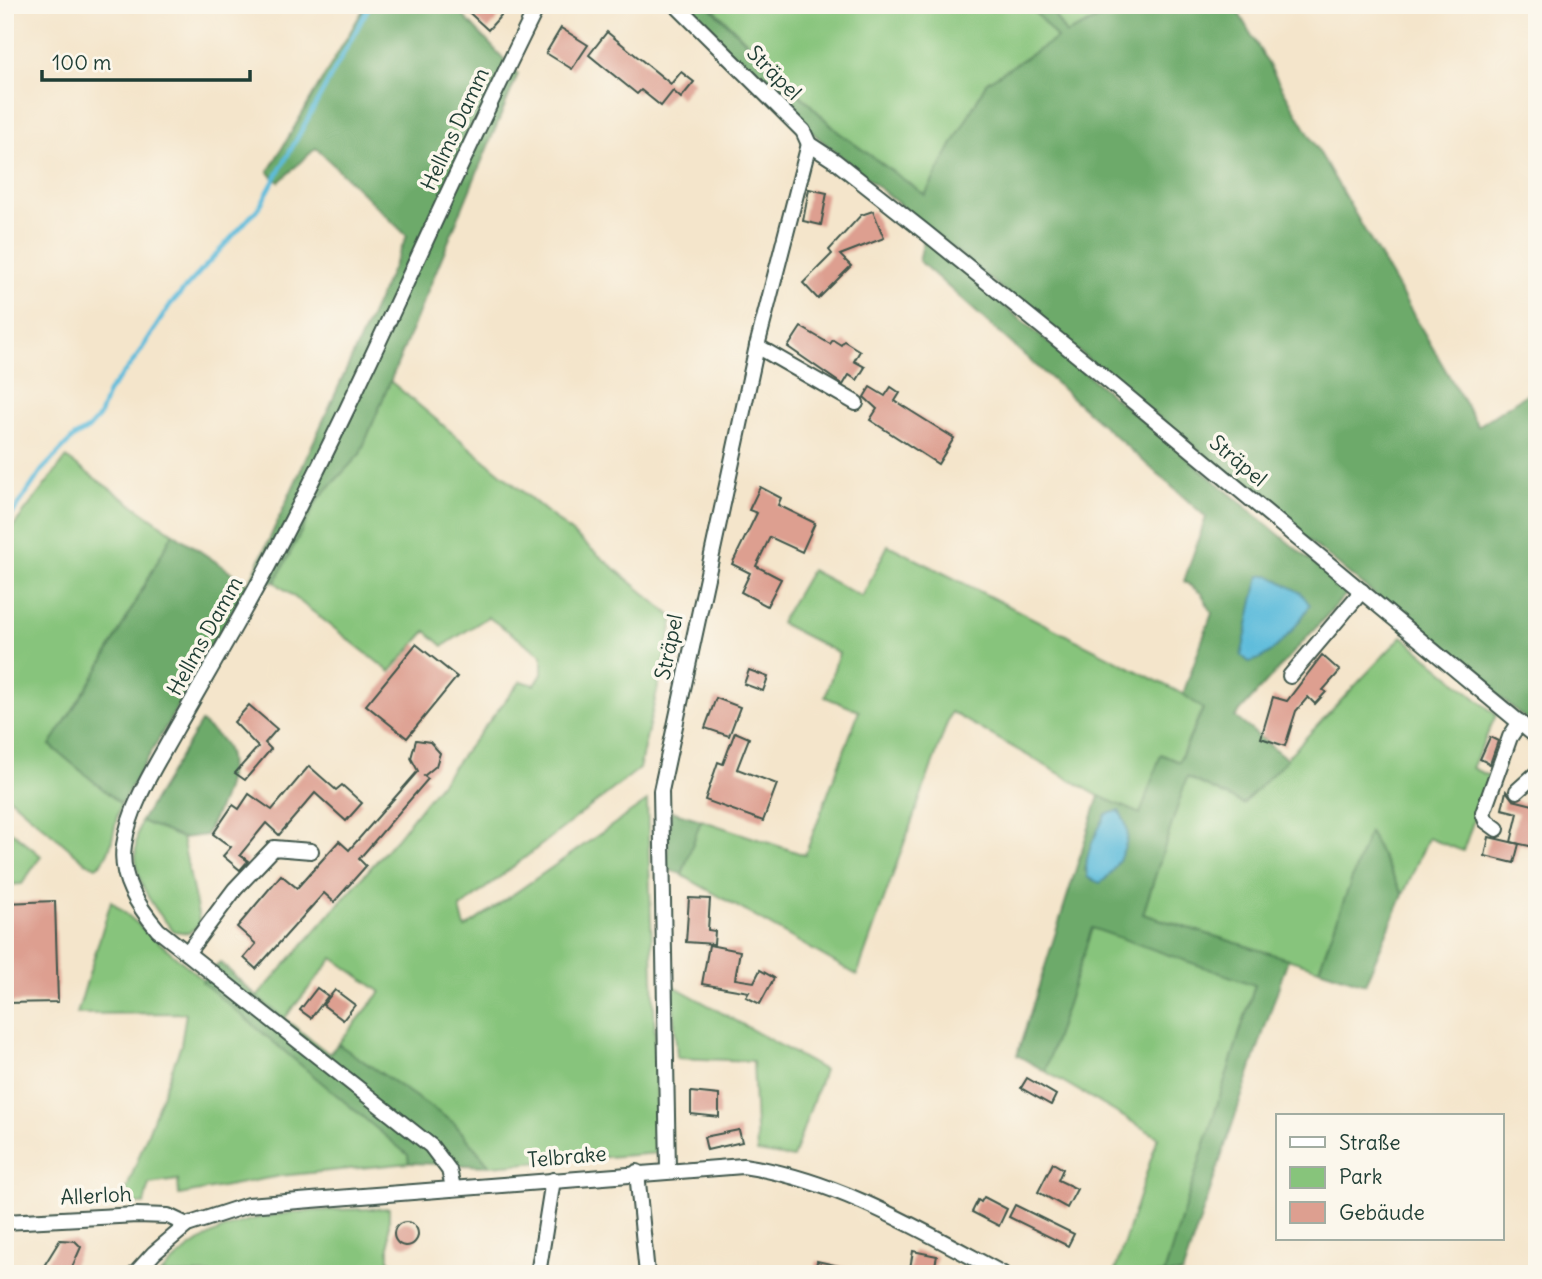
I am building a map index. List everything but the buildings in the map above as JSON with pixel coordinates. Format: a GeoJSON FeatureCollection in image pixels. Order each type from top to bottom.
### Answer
{"type":"FeatureCollection","features":[{"type":"Feature","properties":{"kind":"street","name":"Hellms Damm"},"geometry":{"type":"LineString","coordinates":[[453,1187],[449,1170],[431,1146],[158,930],[137,904],[124,871],[124,846],[130,818],[152,772],[266,569],[357,393],[537,5]]}},
{"type":"Feature","properties":{"kind":"street","name":"Sträpel"},"geometry":{"type":"LineString","coordinates":[[668,1169],[659,807],[665,765],[757,346],[808,144],[803,131],[676,5]]}},
{"type":"Feature","properties":{"kind":"street","name":"Sträpel"},"geometry":{"type":"LineString","coordinates":[[808,144],[835,161],[958,258],[1537,737]]}},
{"type":"Feature","properties":{"kind":"street"},"geometry":{"type":"LineString","coordinates":[[757,346],[856,403]]}},
{"type":"Feature","properties":{"kind":"street"},"geometry":{"type":"LineString","coordinates":[[1290,676],[1362,591]]}},
{"type":"Feature","properties":{"kind":"street"},"geometry":{"type":"LineString","coordinates":[[1497,829],[1486,821],[1483,813],[1510,737],[1520,722]]}},
{"type":"Feature","properties":{"kind":"street"},"geometry":{"type":"LineString","coordinates":[[1517,791],[1537,773]]}},
{"type":"Feature","properties":{"kind":"street"},"geometry":{"type":"LineString","coordinates":[[187,953],[236,889],[274,848],[311,851]]}},
{"type":"Feature","properties":{"kind":"street","name":"Telbrake"},"geometry":{"type":"LineString","coordinates":[[135,1274],[154,1252],[187,1225],[248,1205],[668,1169],[743,1166],[808,1178],[1003,1274]]}},
{"type":"Feature","properties":{"kind":"street"},"geometry":{"type":"LineString","coordinates":[[637,1172],[647,1274]]}},
{"type":"Feature","properties":{"kind":"street"},"geometry":{"type":"LineString","coordinates":[[538,1274],[554,1180]]}},
{"type":"Feature","properties":{"kind":"street","name":"Allerloh"},"geometry":{"type":"LineString","coordinates":[[5,1222],[137,1215],[167,1216],[187,1225]]}},
{"type":"Feature","properties":{"kind":"green space"},"geometry":{"type":"Polygon","coordinates":[[[366,5],[453,5],[518,74],[360,454],[318,499],[275,582],[249,584],[407,236],[316,148],[279,182],[268,172],[366,5]]]}},
{"type":"Feature","properties":{"kind":"green space"},"geometry":{"type":"Polygon","coordinates":[[[681,5],[708,5],[838,132],[925,195],[987,82],[1057,38],[1029,5],[1048,5],[1066,34],[1128,5],[1234,5],[1478,426],[1537,387],[1537,728],[816,136],[681,5]]]}},
{"type":"Feature","properties":{"kind":"green space"},"geometry":{"type":"Polygon","coordinates":[[[710,5],[1029,5],[1058,38],[987,82],[925,195],[838,132],[710,5]]]}},
{"type":"Feature","properties":{"kind":"green space"},"geometry":{"type":"Polygon","coordinates":[[[1048,5],[1128,5],[1066,34],[1048,5]]]}},
{"type":"Feature","properties":{"kind":"green space"},"geometry":{"type":"Polygon","coordinates":[[[924,239],[1348,592],[1235,717],[1287,759],[1243,804],[1187,777],[1143,914],[1288,959],[1182,1274],[1164,1274],[1255,985],[1092,928],[1045,1071],[1017,1055],[1099,796],[1140,814],[1161,754],[1179,762],[1203,709],[1183,694],[1212,613],[1202,594],[1184,581],[1206,517],[919,261],[924,239]],[[1256,597],[1250,625],[1271,651],[1286,635],[1256,597]],[[1106,814],[1085,870],[1118,856],[1127,838],[1106,814]]]}},
{"type":"Feature","properties":{"kind":"green space"},"geometry":{"type":"Polygon","coordinates":[[[390,381],[674,618],[639,769],[460,908],[465,928],[647,801],[659,1153],[490,1166],[454,1123],[338,1044],[381,992],[333,958],[284,1019],[257,997],[396,839],[521,681],[535,685],[542,674],[542,655],[488,617],[443,646],[426,631],[390,672],[275,582],[318,499],[360,454],[390,381]]]}},
{"type":"Feature","properties":{"kind":"green space"},"geometry":{"type":"Polygon","coordinates":[[[66,458],[173,533],[99,669],[50,745],[121,804],[110,848],[96,867],[85,862],[5,794],[5,537],[66,458]]]}},
{"type":"Feature","properties":{"kind":"green space"},"geometry":{"type":"Polygon","coordinates":[[[173,533],[249,584],[121,804],[50,745],[99,669],[173,533]]]}},
{"type":"Feature","properties":{"kind":"green space"},"geometry":{"type":"Polygon","coordinates":[[[888,545],[1183,694],[1203,708],[1178,763],[1161,755],[1140,815],[1099,796],[951,712],[857,975],[682,875],[701,820],[805,855],[859,711],[825,697],[839,653],[780,623],[811,570],[862,597],[888,545]]]}},
{"type":"Feature","properties":{"kind":"green space"},"geometry":{"type":"Polygon","coordinates":[[[1402,636],[1496,715],[1472,768],[1489,776],[1463,851],[1428,838],[1403,895],[1369,833],[1319,969],[1143,914],[1187,776],[1243,804],[1402,636]]]}},
{"type":"Feature","properties":{"kind":"green space"},"geometry":{"type":"Polygon","coordinates":[[[201,722],[225,745],[230,767],[221,803],[206,835],[182,838],[141,821],[201,722]]]}},
{"type":"Feature","properties":{"kind":"green space"},"geometry":{"type":"Polygon","coordinates":[[[671,811],[701,820],[682,874],[666,869],[671,811]]]}},
{"type":"Feature","properties":{"kind":"green space"},"geometry":{"type":"Polygon","coordinates":[[[141,821],[182,838],[200,924],[189,933],[174,931],[146,894],[137,867],[137,837],[141,821]]]}},
{"type":"Feature","properties":{"kind":"green space"},"geometry":{"type":"Polygon","coordinates":[[[5,826],[41,856],[22,884],[5,885],[5,826]]]}},
{"type":"Feature","properties":{"kind":"green space"},"geometry":{"type":"Polygon","coordinates":[[[1369,832],[1403,895],[1365,984],[1319,969],[1369,832]]]}},
{"type":"Feature","properties":{"kind":"green space"},"geometry":{"type":"Polygon","coordinates":[[[111,901],[408,1155],[409,1163],[280,1176],[179,1195],[178,1180],[149,1184],[144,1204],[121,1204],[181,1045],[186,1013],[77,1014],[111,901]]]}},
{"type":"Feature","properties":{"kind":"green space"},"geometry":{"type":"Polygon","coordinates":[[[1092,927],[1255,985],[1164,1274],[1114,1274],[1158,1137],[1045,1071],[1092,927]]]}},
{"type":"Feature","properties":{"kind":"green space"},"geometry":{"type":"Polygon","coordinates":[[[220,962],[257,997],[329,1054],[338,1044],[454,1123],[490,1166],[409,1163],[408,1155],[202,982],[220,962]]]}},
{"type":"Feature","properties":{"kind":"green space"},"geometry":{"type":"Polygon","coordinates":[[[672,985],[824,1070],[793,1158],[757,1152],[753,1061],[677,1058],[672,985]]]}},
{"type":"Feature","properties":{"kind":"green space"},"geometry":{"type":"Polygon","coordinates":[[[389,1208],[389,1262],[433,1270],[432,1274],[161,1274],[185,1251],[211,1234],[238,1223],[296,1212],[389,1208]]]}},
{"type":"Feature","properties":{"kind":"water"},"geometry":{"type":"Polygon","coordinates":[[[1269,575],[1301,593],[1310,605],[1292,631],[1276,647],[1249,662],[1241,655],[1253,600],[1260,576],[1269,575]]]}},
{"type":"Feature","properties":{"kind":"water"},"geometry":{"type":"Polygon","coordinates":[[[1119,811],[1127,827],[1127,839],[1117,864],[1100,883],[1088,878],[1088,854],[1106,814],[1119,811]]]}},
{"type":"Feature","properties":{"kind":"waterway"},"geometry":{"type":"LineString","coordinates":[[5,525],[42,470],[74,437],[88,429],[99,417],[108,392],[136,358],[170,305],[260,206],[370,5]]}}]}
